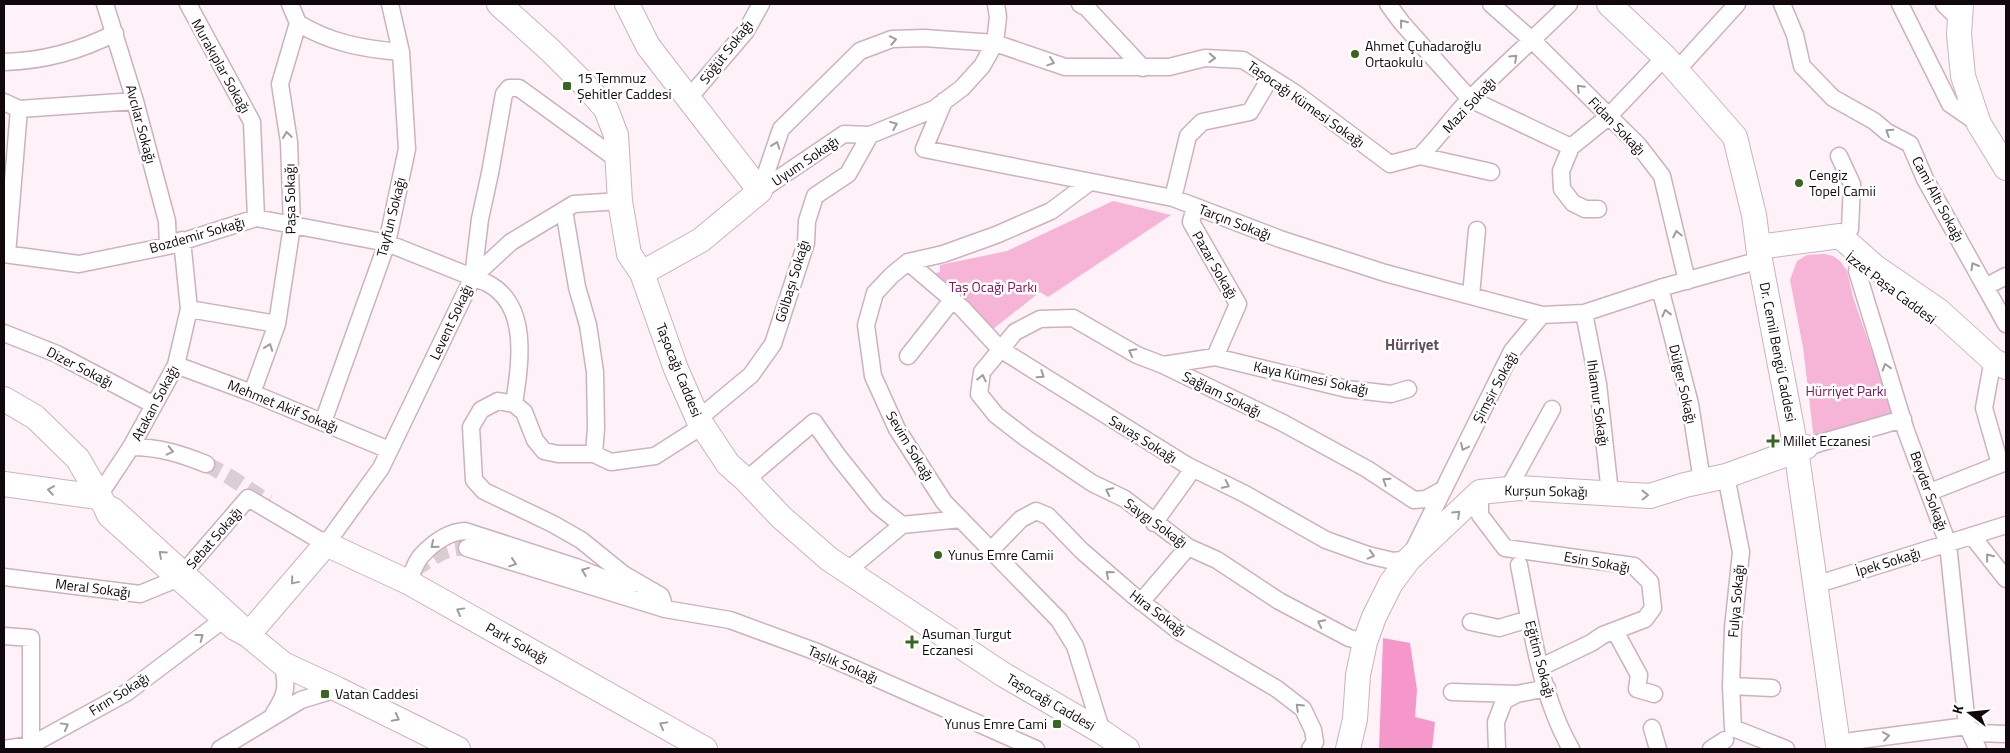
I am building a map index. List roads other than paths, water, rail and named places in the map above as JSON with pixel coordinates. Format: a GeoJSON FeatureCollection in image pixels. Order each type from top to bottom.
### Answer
{"type":"FeatureCollection","features":[{"type":"Feature","properties":{"kind":"street","name":"Avcılar Sokağı"},"geometry":{"type":"LineString","coordinates":[[105,4],[135,101],[175,243]]}},
{"type":"Feature","properties":{"kind":"street","name":"Murakıplar Sokağı"},"geometry":{"type":"LineString","coordinates":[[188,4],[252,122],[256,218]]}},
{"type":"Feature","properties":{"kind":"street"},"geometry":{"type":"LineString","coordinates":[[290,4],[298,23],[322,36],[355,47],[402,52]]}},
{"type":"Feature","properties":{"kind":"street","name":"Tayfun Sokağı"},"geometry":{"type":"LineString","coordinates":[[323,422],[387,243],[407,149],[402,52],[390,4]]}},
{"type":"Feature","properties":{"kind":"street"},"geometry":{"type":"LineString","coordinates":[[499,4],[550,50],[606,109],[616,135],[620,201],[629,254],[642,273]]}},
{"type":"Feature","properties":{"kind":"street"},"geometry":{"type":"LineString","coordinates":[[518,4],[598,81],[618,105],[628,131],[633,197],[643,254],[642,273]]}},
{"type":"Feature","properties":{"kind":"street"},"geometry":{"type":"LineString","coordinates":[[627,4],[648,46],[760,191],[701,240],[642,273]]}},
{"type":"Feature","properties":{"kind":"street","name":"Söğüt Sokağı"},"geometry":{"type":"LineString","coordinates":[[688,99],[746,31],[761,4]]}},
{"type":"Feature","properties":{"kind":"street"},"geometry":{"type":"LineString","coordinates":[[995,43],[998,17],[996,4]]}},
{"type":"Feature","properties":{"kind":"street"},"geometry":{"type":"LineString","coordinates":[[1080,4],[1087,8],[1142,68]]}},
{"type":"Feature","properties":{"kind":"street"},"geometry":{"type":"LineString","coordinates":[[1388,4],[1402,23],[1470,99],[1571,147]]}},
{"type":"Feature","properties":{"kind":"street","name":"Fidan Sokağı"},"geometry":{"type":"LineString","coordinates":[[1491,4],[1533,41],[1639,146],[1662,176],[1687,281]]}},
{"type":"Feature","properties":{"kind":"street","name":"Mazi Sokağı"},"geometry":{"type":"LineString","coordinates":[[1420,156],[1439,138],[1470,99],[1533,41],[1569,4]]}},
{"type":"Feature","properties":{"kind":"street","name":"Dr. Cemil Bengü Caddesi"},"geometry":{"type":"LineString","coordinates":[[1609,4],[1675,63]]}},
{"type":"Feature","properties":{"kind":"street","name":"Dr. Cemil Bengü Caddesi"},"geometry":{"type":"LineString","coordinates":[[1627,4],[1736,137],[1754,215],[1767,252],[1822,582],[1844,747]]}},
{"type":"Feature","properties":{"kind":"street"},"geometry":{"type":"LineString","coordinates":[[1598,209],[1585,209],[1573,203],[1562,189],[1561,171],[1571,147],[1675,63],[1737,4]]}},
{"type":"Feature","properties":{"kind":"street","name":"Cami Altı Sokağı"},"geometry":{"type":"LineString","coordinates":[[1782,4],[1795,35],[1802,66],[1833,98],[1910,144],[1925,179],[1987,286],[2006,324]]}},
{"type":"Feature","properties":{"kind":"street"},"geometry":{"type":"LineString","coordinates":[[1900,4],[1950,104],[1979,124]]}},
{"type":"Feature","properties":{"kind":"street"},"geometry":{"type":"LineString","coordinates":[[1955,9],[1964,76],[1979,124],[2006,168]]}},
{"type":"Feature","properties":{"kind":"street","name":"Paşa Sokağı"},"geometry":{"type":"LineString","coordinates":[[252,393],[277,324],[292,226],[289,142],[280,84],[298,23]]}},
{"type":"Feature","properties":{"kind":"street"},"geometry":{"type":"LineString","coordinates":[[4,62],[57,56],[84,47],[115,33]]}},
{"type":"Feature","properties":{"kind":"street","name":"Taşocağı Kümesi Sokağı"},"geometry":{"type":"LineString","coordinates":[[760,191],[781,129],[860,51],[892,39],[924,38],[995,43],[1065,67],[1169,67],[1205,58],[1243,60],[1390,164],[1420,156]]}},
{"type":"Feature","properties":{"kind":"street","name":"Uyum Sokağı"},"geometry":{"type":"LineString","coordinates":[[760,191],[844,134],[870,135],[934,108],[962,88],[982,66],[995,43]]}},
{"type":"Feature","properties":{"kind":"street"},"geometry":{"type":"LineString","coordinates":[[1172,198],[1188,136],[1202,122],[1250,112],[1270,78]]}},
{"type":"Feature","properties":{"kind":"street","name":"Levent Sokağı"},"geometry":{"type":"LineString","coordinates":[[248,636],[326,544],[381,468],[472,276],[480,219],[504,94],[509,88],[519,88],[618,160]]}},
{"type":"Feature","properties":{"kind":"street"},"geometry":{"type":"LineString","coordinates":[[6,254],[11,105],[135,101]]}},
{"type":"Feature","properties":{"kind":"street","name":"Tarçın Sokağı"},"geometry":{"type":"LineString","coordinates":[[944,101],[924,149],[1172,198],[1280,239],[1385,273],[1542,315]]}},
{"type":"Feature","properties":{"kind":"street","name":"Gölbaşı Sokağı"},"geometry":{"type":"LineString","coordinates":[[514,404],[524,412],[535,440],[544,451],[558,454],[594,454],[612,462],[655,456],[700,422],[751,375],[773,344],[806,243],[807,221],[815,196],[848,174],[870,135]]}},
{"type":"Feature","properties":{"kind":"street"},"geometry":{"type":"LineString","coordinates":[[1420,156],[1491,172]]}},
{"type":"Feature","properties":{"kind":"street","name":"İzzet Paşa Caddesi"},"geometry":{"type":"LineString","coordinates":[[1767,252],[1838,241],[1850,229],[1852,184],[1839,156]]}},
{"type":"Feature","properties":{"kind":"street"},"geometry":{"type":"LineString","coordinates":[[908,262],[943,254],[996,235],[1051,211],[1090,182]]}},
{"type":"Feature","properties":{"kind":"street"},"geometry":{"type":"LineString","coordinates":[[472,276],[511,242],[574,204],[620,201]]}},
{"type":"Feature","properties":{"kind":"street","name":"Pazar Sokağı"},"geometry":{"type":"LineString","coordinates":[[1195,207],[1191,222],[1238,304],[1215,357]]}},
{"type":"Feature","properties":{"kind":"street"},"geometry":{"type":"LineString","coordinates":[[564,210],[577,287],[588,324],[595,372],[596,428],[594,454]]}},
{"type":"Feature","properties":{"kind":"street","name":"Bozdemir Sokağı"},"geometry":{"type":"LineString","coordinates":[[6,254],[79,264],[175,243],[256,218],[387,243],[472,276],[497,289],[508,303],[516,321],[520,350],[514,404]]}},
{"type":"Feature","properties":{"kind":"street"},"geometry":{"type":"LineString","coordinates":[[1470,295],[1477,230]]}},
{"type":"Feature","properties":{"kind":"street","name":"İzzet Paşa Caddesi"},"geometry":{"type":"LineString","coordinates":[[1838,241],[1861,260],[1872,276],[1933,318],[1999,369]]}},
{"type":"Feature","properties":{"kind":"street","name":"Atakan Sokağı"},"geometry":{"type":"LineString","coordinates":[[102,502],[176,365],[189,309],[175,243]]}},
{"type":"Feature","properties":{"kind":"street"},"geometry":{"type":"LineString","coordinates":[[1542,315],[1584,313],[1687,281],[1767,252]]}},
{"type":"Feature","properties":{"kind":"street","name":"Beyder Sokağı"},"geometry":{"type":"LineString","coordinates":[[1861,260],[1857,272],[1904,425],[1948,544],[1967,726],[1978,749]]}},
{"type":"Feature","properties":{"kind":"street","name":"Savaş Sokağı"},"geometry":{"type":"LineString","coordinates":[[908,262],[953,299],[1000,349],[1193,469],[1244,494],[1326,540],[1368,555],[1393,561],[1408,559]]}},
{"type":"Feature","properties":{"kind":"street","name":"Sevim Sokağı"},"geometry":{"type":"LineString","coordinates":[[908,262],[875,293],[866,324],[873,376],[897,429],[944,502],[992,549],[1058,620],[1075,646],[1102,732]]}},
{"type":"Feature","properties":{"kind":"street","name":"Taşocağı Caddesi"},"geometry":{"type":"LineString","coordinates":[[642,273],[676,369],[700,422],[728,464],[746,480],[781,518],[829,559],[1004,675],[1102,732],[1127,749]]}},
{"type":"Feature","properties":{"kind":"street"},"geometry":{"type":"LineString","coordinates":[[1987,286],[2006,276]]}},
{"type":"Feature","properties":{"kind":"street","name":"Dülger Sokağı"},"geometry":{"type":"LineString","coordinates":[[1660,288],[1690,404],[1702,481]]}},
{"type":"Feature","properties":{"kind":"street"},"geometry":{"type":"LineString","coordinates":[[908,356],[953,299]]}},
{"type":"Feature","properties":{"kind":"street"},"geometry":{"type":"LineString","coordinates":[[189,309],[277,324]]}},
{"type":"Feature","properties":{"kind":"street","name":"Ihlamur Sokağı"},"geometry":{"type":"LineString","coordinates":[[1584,313],[1598,384],[1610,493]]}},
{"type":"Feature","properties":{"kind":"street","name":"Şimşir Sokağı"},"geometry":{"type":"LineString","coordinates":[[1408,559],[1512,351],[1542,315]]}},
{"type":"Feature","properties":{"kind":"street","name":"Sağlam Sokağı"},"geometry":{"type":"LineString","coordinates":[[1000,349],[1015,332],[1040,319],[1073,318],[1137,355],[1283,423],[1367,469],[1414,500]]}},
{"type":"Feature","properties":{"kind":"street","name":"Dizer Sokağı"},"geometry":{"type":"LineString","coordinates":[[4,332],[57,354],[154,405]]}},
{"type":"Feature","properties":{"kind":"street","name":"Saygı Sokağı"},"geometry":{"type":"LineString","coordinates":[[1000,349],[982,372],[979,394],[996,415],[1067,468],[1125,499],[1154,523],[1188,547],[1217,560],[1279,601],[1350,638],[1365,642]]}},
{"type":"Feature","properties":{"kind":"street"},"geometry":{"type":"LineString","coordinates":[[1163,366],[1215,357]]}},
{"type":"Feature","properties":{"kind":"street","name":"Kaya Kümesi Sokağı"},"geometry":{"type":"LineString","coordinates":[[1215,357],[1348,389],[1391,394],[1408,389]]}},
{"type":"Feature","properties":{"kind":"street","name":"Mehmet Akif Sokağı"},"geometry":{"type":"LineString","coordinates":[[176,365],[252,393],[389,450]]}},
{"type":"Feature","properties":{"kind":"street"},"geometry":{"type":"LineString","coordinates":[[1930,492],[2003,463],[1984,408],[1999,369]]}},
{"type":"Feature","properties":{"kind":"street"},"geometry":{"type":"LineString","coordinates":[[4,399],[34,417],[78,459],[102,502],[113,510],[235,628],[283,664],[458,749]]}},
{"type":"Feature","properties":{"kind":"street"},"geometry":{"type":"LineString","coordinates":[[514,404],[498,401],[482,410],[471,428],[474,480],[484,491],[581,540],[623,574],[661,596],[664,609]]}},
{"type":"Feature","properties":{"kind":"street"},"geometry":{"type":"LineString","coordinates":[[1508,489],[1552,409]]}},
{"type":"Feature","properties":{"kind":"street"},"geometry":{"type":"LineString","coordinates":[[746,480],[814,422],[876,504],[902,525]]}},
{"type":"Feature","properties":{"kind":"street"},"geometry":{"type":"LineString","coordinates":[[1801,448],[1904,425]]}},
{"type":"Feature","properties":{"kind":"street"},"geometry":{"type":"LineString","coordinates":[[132,447],[150,447],[176,452],[206,464]]}},
{"type":"Feature","properties":{"kind":"street","name":"Kurşun Sokağı"},"geometry":{"type":"LineString","coordinates":[[1480,492],[1519,488],[1650,496],[1726,476],[1801,448]]}},
{"type":"Feature","properties":{"kind":"street"},"geometry":{"type":"LineString","coordinates":[[1154,523],[1193,469]]}},
{"type":"Feature","properties":{"kind":"street","name":"Fulya Sokağı"},"geometry":{"type":"LineString","coordinates":[[1726,476],[1740,552],[1733,628],[1729,734]]}},
{"type":"Feature","properties":{"kind":"street"},"geometry":{"type":"LineString","coordinates":[[4,484],[102,502]]}},
{"type":"Feature","properties":{"kind":"street"},"geometry":{"type":"LineString","coordinates":[[1420,535],[1414,500],[1426,499],[1444,488]]}},
{"type":"Feature","properties":{"kind":"street"},"geometry":{"type":"LineString","coordinates":[[1348,749],[1355,719],[1358,676],[1365,642],[1374,616],[1391,583],[1408,559],[1480,492]]}},
{"type":"Feature","properties":{"kind":"street","name":"Esin Sokağı"},"geometry":{"type":"LineString","coordinates":[[1480,492],[1480,515],[1505,548],[1634,566],[1650,582],[1653,608],[1645,619],[1615,631],[1541,667]]}},
{"type":"Feature","properties":{"kind":"street","name":"Sebat Sokağı"},"geometry":{"type":"LineString","coordinates":[[181,576],[248,498],[326,544]]}},
{"type":"Feature","properties":{"kind":"street","name":"Hira Sokağı"},"geometry":{"type":"LineString","coordinates":[[992,549],[1021,519],[1036,511],[1048,516],[1082,551],[1141,602],[1180,632],[1277,689],[1303,709],[1313,730],[1315,742],[1310,749]]}},
{"type":"Feature","properties":{"kind":"street"},"geometry":{"type":"LineString","coordinates":[[847,571],[902,525],[961,519]]}},
{"type":"Feature","properties":{"kind":"street","name":"İpek Sokağı"},"geometry":{"type":"LineString","coordinates":[[1822,582],[2006,525]]}},
{"type":"Feature","properties":{"kind":"street","name":"Taşlık Sokağı"},"geometry":{"type":"LineString","coordinates":[[408,582],[420,557],[454,532],[465,531],[576,567],[629,588],[642,602]]}},
{"type":"Feature","properties":{"kind":"street"},"geometry":{"type":"LineString","coordinates":[[1972,536],[2006,579]]}},
{"type":"Feature","properties":{"kind":"street","name":"Park Sokağı"},"geometry":{"type":"LineString","coordinates":[[326,544],[408,582],[705,749]]}},
{"type":"Feature","properties":{"kind":"street"},"geometry":{"type":"LineString","coordinates":[[1141,602],[1188,547]]}},
{"type":"Feature","properties":{"kind":"street","name":"Taşlık Sokağı"},"geometry":{"type":"LineString","coordinates":[[467,548],[664,609],[730,620],[817,652],[1036,749]]}},
{"type":"Feature","properties":{"kind":"street","name":"Eğitim Sokağı"},"geometry":{"type":"LineString","coordinates":[[1519,565],[1529,619],[1546,688],[1560,729],[1571,749]]}},
{"type":"Feature","properties":{"kind":"street"},"geometry":{"type":"LineString","coordinates":[[181,576],[239,624],[248,636]]}},
{"type":"Feature","properties":{"kind":"street","name":"Meral Sokağı"},"geometry":{"type":"LineString","coordinates":[[4,577],[140,594],[181,576]]}},
{"type":"Feature","properties":{"kind":"street","name":"Fırın Sokağı"},"geometry":{"type":"LineString","coordinates":[[4,749],[31,745],[126,693],[224,619]]}},
{"type":"Feature","properties":{"kind":"street"},"geometry":{"type":"LineString","coordinates":[[1471,622],[1499,628],[1529,619]]}},
{"type":"Feature","properties":{"kind":"street"},"geometry":{"type":"LineString","coordinates":[[1615,631],[1639,675],[1637,689],[1654,694]]}},
{"type":"Feature","properties":{"kind":"street"},"geometry":{"type":"LineString","coordinates":[[4,636],[31,638],[31,745]]}},
{"type":"Feature","properties":{"kind":"street"},"geometry":{"type":"LineString","coordinates":[[1361,749],[1369,684],[1365,642]]}},
{"type":"Feature","properties":{"kind":"street"},"geometry":{"type":"LineString","coordinates":[[271,717],[284,699],[286,683],[283,664]]}},
{"type":"Feature","properties":{"kind":"street"},"geometry":{"type":"LineString","coordinates":[[1731,686],[1772,688]]}},
{"type":"Feature","properties":{"kind":"street"},"geometry":{"type":"LineString","coordinates":[[1452,692],[1517,694],[1546,688]]}},
{"type":"Feature","properties":{"kind":"street"},"geometry":{"type":"LineString","coordinates":[[220,749],[301,700],[337,689]]}},
{"type":"Feature","properties":{"kind":"street"},"geometry":{"type":"LineString","coordinates":[[1497,749],[1496,722],[1504,701],[1517,694]]}},
{"type":"Feature","properties":{"kind":"street"},"geometry":{"type":"LineString","coordinates":[[1844,747],[1967,726],[1976,733],[2006,734]]}},
{"type":"Feature","properties":{"kind":"street"},"geometry":{"type":"LineString","coordinates":[[1652,728],[1658,749]]}},
{"type":"Feature","properties":{"kind":"street"},"geometry":{"type":"LineString","coordinates":[[1712,749],[1729,734],[1786,749]]}},
{"type":"Feature","properties":{"kind":"tunnel"},"geometry":{"type":"LineString","coordinates":[[206,464],[268,502]]}},
{"type":"Feature","properties":{"kind":"tunnel"},"geometry":{"type":"LineString","coordinates":[[413,570],[444,551],[467,548]]}},
{"type":"Feature","properties":{"kind":"place","name":"Ahmet Çuhadaroğlu Ortaokulu"},"geometry":{"type":"Point","coordinates":[1355,54]}},
{"type":"Feature","properties":{"kind":"place","name":"15 Temmuz Şehitler Caddesi"},"geometry":{"type":"Point","coordinates":[567,86]}},
{"type":"Feature","properties":{"kind":"place","name":"Cengiz Topel Camii"},"geometry":{"type":"Point","coordinates":[1799,183]}},
{"type":"Feature","properties":{"kind":"place","name":"Millet Eczanesi"},"geometry":{"type":"Point","coordinates":[1773,441]}},
{"type":"Feature","properties":{"kind":"place","name":"Yunus Emre Camii"},"geometry":{"type":"Point","coordinates":[938,555]}},
{"type":"Feature","properties":{"kind":"place","name":"Asuman Turgut Eczanesi"},"geometry":{"type":"Point","coordinates":[912,642]}},
{"type":"Feature","properties":{"kind":"place","name":"Vatan Caddesi"},"geometry":{"type":"Point","coordinates":[325,694]}},
{"type":"Feature","properties":{"kind":"place","name":"Yunus Emre Cami"},"geometry":{"type":"Point","coordinates":[1057,724]}},
{"type":"Feature","properties":{"kind":"district","name":"Hürriyet"},"geometry":{"type":"Point","coordinates":[1412,345]}},
{"type":"Feature","properties":{"kind":"park label","name":"Taş Ocağı Parkı"},"geometry":{"type":"Point","coordinates":[993,287]}},
{"type":"Feature","properties":{"kind":"park label","name":"Hürriyet Parkı"},"geometry":{"type":"Point","coordinates":[1846,391]}}]}
